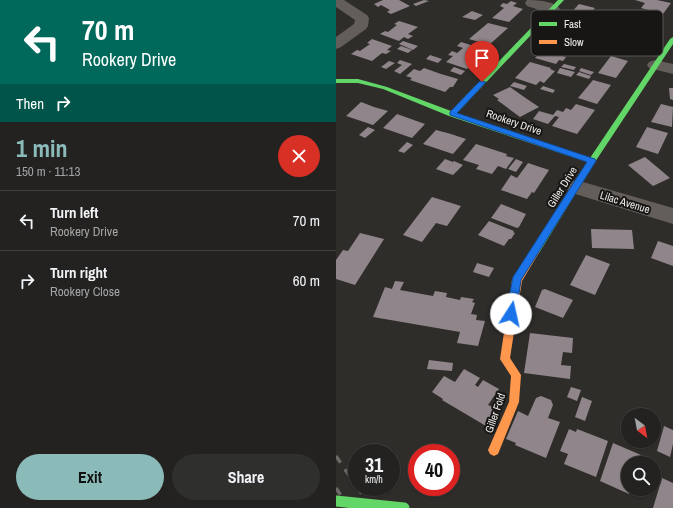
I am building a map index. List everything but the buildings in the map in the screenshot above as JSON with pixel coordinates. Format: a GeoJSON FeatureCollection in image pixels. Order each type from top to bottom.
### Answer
{"type":"FeatureCollection","features":[{"type":"Feature","properties":{"kind":"street"},"geometry":{"type":"LineString","coordinates":[[336,1],[362,18],[361,26],[336,44]]}},
{"type":"Feature","properties":{"kind":"street"},"geometry":{"type":"LineString","coordinates":[[532,3],[557,4]]}},
{"type":"Feature","properties":{"kind":"street"},"geometry":{"type":"LineString","coordinates":[[452,114],[531,31]]}},
{"type":"Feature","properties":{"kind":"street","name":"Giller Drive"},"geometry":{"type":"LineString","coordinates":[[663,54],[673,39]]}},
{"type":"Feature","properties":{"kind":"street","name":"Giller Drive"},"geometry":{"type":"LineString","coordinates":[[511,314],[517,280],[592,161],[662,56]]}},
{"type":"Feature","properties":{"kind":"street"},"geometry":{"type":"LineString","coordinates":[[656,65],[673,70]]}},
{"type":"Feature","properties":{"kind":"street","name":"Rookery Drive"},"geometry":{"type":"LineString","coordinates":[[336,81],[358,81],[385,88],[452,114],[592,161]]}},
{"type":"Feature","properties":{"kind":"street","name":"Lilac Avenue"},"geometry":{"type":"LineString","coordinates":[[576,187],[673,216]]}},
{"type":"Feature","properties":{"kind":"street","name":"Giller Fold"},"geometry":{"type":"LineString","coordinates":[[494,450],[514,402],[516,375],[505,359],[511,314]]}},
{"type":"Feature","properties":{"kind":"street"},"geometry":{"type":"LineString","coordinates":[[336,501],[404,508]]}},
{"type":"Feature","properties":{"kind":"railway"},"geometry":{"type":"LineString","coordinates":[[336,456],[372,508]]}},
{"type":"Feature","properties":{"kind":"railway"},"geometry":{"type":"LineString","coordinates":[[336,488],[349,508]]}},
{"type":"Feature","properties":{"kind":"traffic: fast"},"geometry":{"type":"LineString","coordinates":[[551,10],[561,0]]}},
{"type":"Feature","properties":{"kind":"traffic: fast"},"geometry":{"type":"LineString","coordinates":[[452,114],[531,31]]}},
{"type":"Feature","properties":{"kind":"traffic: fast"},"geometry":{"type":"LineString","coordinates":[[663,54],[673,39]]}},
{"type":"Feature","properties":{"kind":"traffic: fast"},"geometry":{"type":"LineString","coordinates":[[536,251],[592,161],[662,56]]}},
{"type":"Feature","properties":{"kind":"traffic: fast"},"geometry":{"type":"LineString","coordinates":[[336,81],[358,81],[385,88],[452,114],[592,161]]}},
{"type":"Feature","properties":{"kind":"traffic: fast"},"geometry":{"type":"LineString","coordinates":[[336,501],[404,508]]}},
{"type":"Feature","properties":{"kind":"traffic: slow"},"geometry":{"type":"LineString","coordinates":[[494,450],[514,402],[516,375],[505,359],[517,280],[536,251]]}},
{"type":"Feature","properties":{"kind":"route"},"geometry":{"type":"LineString","coordinates":[[482,82],[452,114],[592,161],[517,280],[511,314]]}}]}
